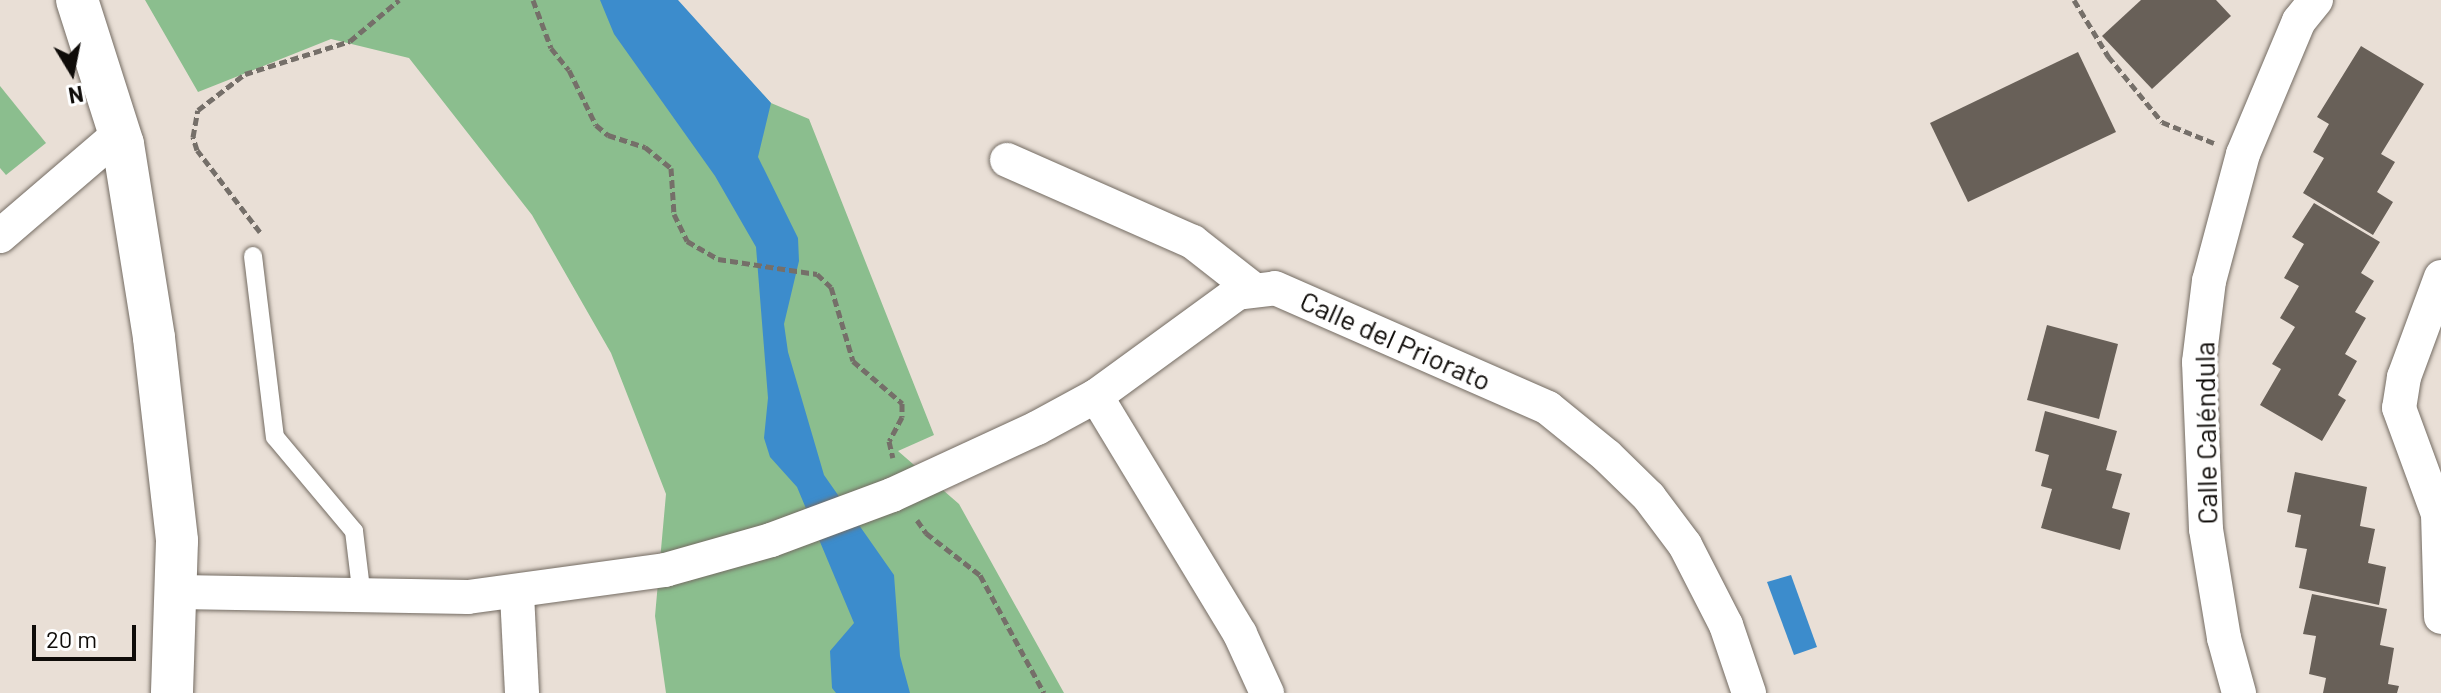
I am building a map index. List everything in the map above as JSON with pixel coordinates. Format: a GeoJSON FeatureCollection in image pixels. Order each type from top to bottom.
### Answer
{"type":"FeatureCollection","features":[{"type":"Feature","properties":{"kind":"street"},"geometry":{"type":"LineString","coordinates":[[77,0],[120,133],[154,338],[179,592],[172,693]]}},
{"type":"Feature","properties":{"kind":"street","name":"Calle Caléndula"},"geometry":{"type":"LineString","coordinates":[[2239,693],[2224,638],[2206,529],[2199,362],[2209,281],[2243,154],[2299,21],[2316,0]]}},
{"type":"Feature","properties":{"kind":"street"},"geometry":{"type":"LineString","coordinates":[[0,236],[120,133]]}},
{"type":"Feature","properties":{"kind":"street"},"geometry":{"type":"LineString","coordinates":[[1007,160],[1193,242],[1253,289]]}},
{"type":"Feature","properties":{"kind":"street"},"geometry":{"type":"LineString","coordinates":[[2441,277],[2404,377],[2399,408],[2438,514],[2441,617]]}},
{"type":"Feature","properties":{"kind":"street","name":"Calle del Priorato"},"geometry":{"type":"LineString","coordinates":[[1253,289],[1275,288],[1310,301],[1548,408],[1584,437],[1649,497],[1685,545],[1726,625],[1749,693]]}},
{"type":"Feature","properties":{"kind":"street"},"geometry":{"type":"LineString","coordinates":[[179,592],[362,597],[517,594],[665,570],[771,540],[892,495],[1096,396],[1209,311],[1237,293],[1253,289]]}},
{"type":"Feature","properties":{"kind":"street"},"geometry":{"type":"LineString","coordinates":[[1096,396],[1240,634],[1267,693]]}},
{"type":"Feature","properties":{"kind":"street"},"geometry":{"type":"LineString","coordinates":[[517,594],[522,693]]}},
{"type":"Feature","properties":{"kind":"lane"},"geometry":{"type":"LineString","coordinates":[[253,256],[275,437],[354,531],[362,597]]}},
{"type":"Feature","properties":{"kind":"path"},"geometry":{"type":"LineString","coordinates":[[253,256],[260,231],[197,150],[193,137],[198,110],[245,74],[350,41],[399,0]]}},
{"type":"Feature","properties":{"kind":"path"},"geometry":{"type":"LineString","coordinates":[[533,0],[551,48],[569,70],[596,125],[608,135],[645,147],[671,168],[674,214],[687,241],[718,259],[795,268]]}},
{"type":"Feature","properties":{"kind":"path"},"geometry":{"type":"LineString","coordinates":[[2074,0],[2108,56],[2162,122],[2243,154]]}},
{"type":"Feature","properties":{"kind":"green space"},"geometry":{"type":"Polygon","coordinates":[[[145,0],[675,0],[771,103],[809,119],[934,435],[898,451],[959,504],[1064,693],[666,693],[655,616],[666,494],[611,353],[532,215],[409,58],[331,39],[198,92],[145,0]]]}},
{"type":"Feature","properties":{"kind":"green space"},"geometry":{"type":"Polygon","coordinates":[[[0,86],[46,143],[6,175],[0,168],[0,86]]]}},
{"type":"Feature","properties":{"kind":"water"},"geometry":{"type":"Polygon","coordinates":[[[600,0],[678,0],[771,103],[758,157],[798,238],[799,261],[784,324],[788,352],[824,475],[894,575],[900,656],[910,693],[836,693],[832,688],[830,651],[854,623],[797,487],[770,457],[764,438],[768,398],[756,247],[715,176],[614,34],[600,0]]]}},
{"type":"Feature","properties":{"kind":"water"},"geometry":{"type":"Polygon","coordinates":[[[1791,575],[1817,647],[1794,655],[1767,582],[1791,575]]]}},
{"type":"Feature","properties":{"kind":"building"},"geometry":{"type":"Polygon","coordinates":[[[2141,0],[2216,0],[2231,16],[2152,89],[2102,36],[2141,0]]]}},
{"type":"Feature","properties":{"kind":"building"},"geometry":{"type":"Polygon","coordinates":[[[2361,46],[2424,84],[2381,154],[2395,162],[2377,192],[2393,202],[2373,235],[2303,193],[2324,158],[2313,152],[2329,124],[2317,117],[2361,46]]]}},
{"type":"Feature","properties":{"kind":"building"},"geometry":{"type":"Polygon","coordinates":[[[2078,52],[2116,132],[1968,202],[1930,123],[2078,52]]]}},
{"type":"Feature","properties":{"kind":"building"},"geometry":{"type":"Polygon","coordinates":[[[2314,203],[2380,242],[2361,273],[2374,281],[2355,312],[2366,318],[2345,354],[2357,361],[2338,395],[2346,400],[2322,441],[2260,405],[2281,369],[2272,364],[2295,327],[2280,318],[2299,286],[2284,278],[2304,244],[2292,237],[2314,203]]]}},
{"type":"Feature","properties":{"kind":"building"},"geometry":{"type":"Polygon","coordinates":[[[2047,325],[2118,344],[2099,419],[2027,400],[2047,325]]]}},
{"type":"Feature","properties":{"kind":"building"},"geometry":{"type":"Polygon","coordinates":[[[2045,411],[2117,431],[2106,470],[2122,474],[2112,508],[2130,513],[2120,550],[2041,528],[2052,489],[2041,486],[2049,455],[2035,451],[2045,411]]]}},
{"type":"Feature","properties":{"kind":"building"},"geometry":{"type":"Polygon","coordinates":[[[2295,472],[2367,487],[2360,526],[2375,529],[2368,563],[2386,567],[2379,605],[2299,588],[2307,549],[2295,547],[2301,515],[2287,512],[2295,472]]]}},
{"type":"Feature","properties":{"kind":"building"},"geometry":{"type":"Polygon","coordinates":[[[2312,594],[2387,609],[2380,645],[2394,648],[2388,684],[2399,686],[2397,693],[2323,693],[2326,678],[2309,674],[2316,636],[2303,634],[2312,594]]]}}]}
